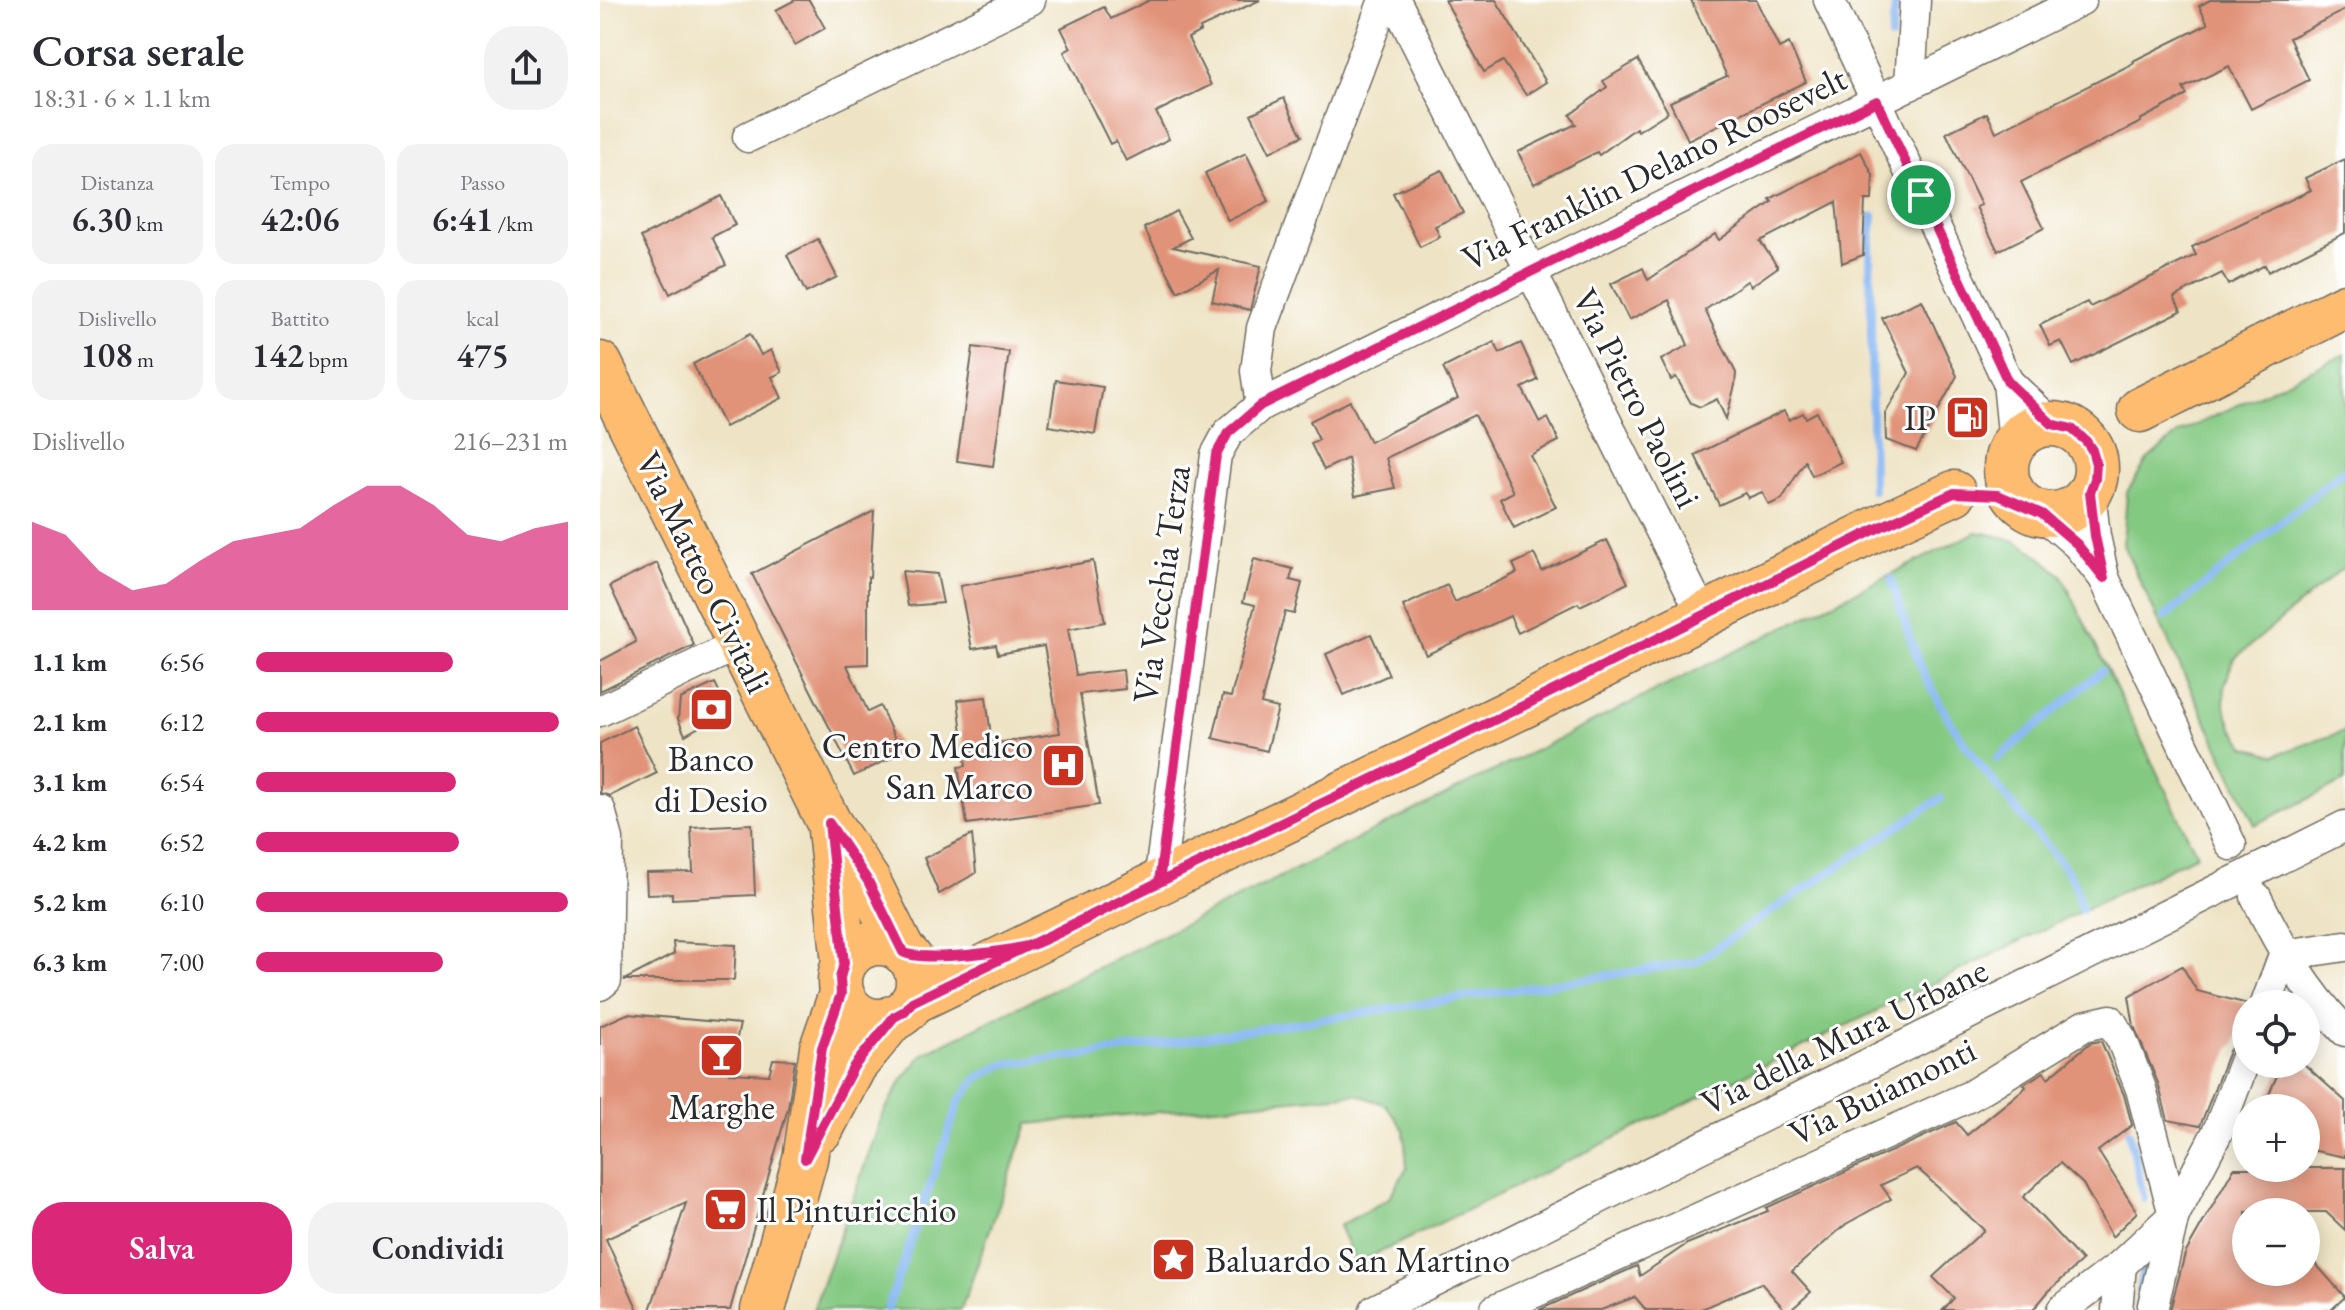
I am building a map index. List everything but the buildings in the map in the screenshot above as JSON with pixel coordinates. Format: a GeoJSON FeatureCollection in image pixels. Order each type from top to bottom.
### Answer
{"type":"FeatureCollection","features":[{"type":"Feature","properties":{"kind":"main road"},"geometry":{"type":"LineString","coordinates":[[843,978],[847,1006],[863,1018],[882,1021],[1954,493],[1992,469],[2034,435],[2140,410],[2345,306]]}},
{"type":"Feature","properties":{"kind":"main road","name":"Via Matteo Civitali"},"geometry":{"type":"LineString","coordinates":[[600,364],[829,823],[868,881],[906,953]]}},
{"type":"Feature","properties":{"kind":"main road"},"geometry":{"type":"LineString","coordinates":[[1954,493],[1998,495],[2034,510],[2067,511],[2080,503],[2140,410]]}},
{"type":"Feature","properties":{"kind":"main road"},"geometry":{"type":"LineString","coordinates":[[2034,510],[2011,492],[2005,464],[2034,435],[2072,429],[2086,441],[2096,464],[2092,483]]}},
{"type":"Feature","properties":{"kind":"main road","name":"Via Matteo Civitali"},"geometry":{"type":"LineString","coordinates":[[829,823],[843,978]]}},
{"type":"Feature","properties":{"kind":"main road"},"geometry":{"type":"LineString","coordinates":[[763,1310],[805,1159],[822,1048],[843,978],[856,950],[873,943],[891,944],[906,953],[931,958],[1033,944]]}},
{"type":"Feature","properties":{"kind":"main road"},"geometry":{"type":"LineString","coordinates":[[805,1159],[854,1066],[903,1010],[918,978],[906,953]]}},
{"type":"Feature","properties":{"kind":"street"},"geometry":{"type":"LineString","coordinates":[[1261,405],[1256,371],[1262,328],[1384,0]]}},
{"type":"Feature","properties":{"kind":"street","name":"Via Pietro Paolini"},"geometry":{"type":"LineString","coordinates":[[1395,0],[1703,615]]}},
{"type":"Feature","properties":{"kind":"street"},"geometry":{"type":"LineString","coordinates":[[1829,0],[2034,435]]}},
{"type":"Feature","properties":{"kind":"street"},"geometry":{"type":"LineString","coordinates":[[1910,85],[1915,0]]}},
{"type":"Feature","properties":{"kind":"street","name":"Via Franklin Delano Roosevelt"},"geometry":{"type":"LineString","coordinates":[[1261,405],[2081,0]]}},
{"type":"Feature","properties":{"kind":"street"},"geometry":{"type":"LineString","coordinates":[[748,137],[1019,2]]}},
{"type":"Feature","properties":{"kind":"street","name":"Via Vecchia Terza"},"geometry":{"type":"LineString","coordinates":[[1159,882],[1216,455],[1228,433],[1261,405]]}},
{"type":"Feature","properties":{"kind":"street"},"geometry":{"type":"LineString","coordinates":[[2092,483],[2095,536],[2104,578]]}},
{"type":"Feature","properties":{"kind":"street"},"geometry":{"type":"LineString","coordinates":[[2034,510],[2077,544],[2104,578],[2231,845]]}},
{"type":"Feature","properties":{"kind":"street"},"geometry":{"type":"LineString","coordinates":[[600,711],[739,644]]}},
{"type":"Feature","properties":{"kind":"street"},"geometry":{"type":"LineString","coordinates":[[600,810],[608,839],[606,980],[600,985]]}},
{"type":"Feature","properties":{"kind":"street","name":"Via della Mura Urbane"},"geometry":{"type":"LineString","coordinates":[[1375,1310],[2345,826]]}},
{"type":"Feature","properties":{"kind":"street"},"geometry":{"type":"LineString","coordinates":[[2256,897],[2284,955],[2328,1014],[2345,1031]]}},
{"type":"Feature","properties":{"kind":"street"},"geometry":{"type":"LineString","coordinates":[[2284,955],[2345,946]]}},
{"type":"Feature","properties":{"kind":"street"},"geometry":{"type":"LineString","coordinates":[[2271,990],[2284,955]]}},
{"type":"Feature","properties":{"kind":"street","name":"Via Buiamonti"},"geometry":{"type":"LineString","coordinates":[[1495,1310],[1970,1096],[2084,1026],[2110,1020],[2122,1040],[2141,1089],[2174,1215]]}},
{"type":"Feature","properties":{"kind":"street"},"geometry":{"type":"LineString","coordinates":[[2152,1310],[2174,1215],[2218,1131],[2238,1078]]}},
{"type":"Feature","properties":{"kind":"street"},"geometry":{"type":"LineString","coordinates":[[2062,1310],[2121,1265],[2174,1215]]}},
{"type":"Feature","properties":{"kind":"street"},"geometry":{"type":"LineString","coordinates":[[2117,1310],[2121,1265]]}},
{"type":"Feature","properties":{"kind":"green space"},"geometry":{"type":"Polygon","coordinates":[[[2345,354],[2345,566],[2234,659],[2225,684],[2224,705],[2232,727],[2246,747],[2275,755],[2345,731],[2345,781],[2255,825],[2123,545],[2127,492],[2148,459],[2179,433],[2345,354]]]}},
{"type":"Feature","properties":{"kind":"green space"},"geometry":{"type":"Polygon","coordinates":[[[1976,532],[2024,545],[2062,576],[2197,855],[1356,1264],[1339,1226],[1388,1199],[1407,1168],[1404,1130],[1386,1105],[1357,1094],[1028,1124],[961,1310],[813,1310],[883,1114],[902,1080],[923,1054],[1976,532]]]}},
{"type":"Feature","properties":{"kind":"waterway"},"geometry":{"type":"LineString","coordinates":[[1891,37],[1896,0]]}},
{"type":"Feature","properties":{"kind":"waterway"},"geometry":{"type":"LineString","coordinates":[[1873,216],[1870,246],[1873,490]]}},
{"type":"Feature","properties":{"kind":"waterway"},"geometry":{"type":"LineString","coordinates":[[2165,617],[2345,470]]}},
{"type":"Feature","properties":{"kind":"waterway"},"geometry":{"type":"LineString","coordinates":[[1891,579],[1921,667],[1934,694],[1984,770],[2062,864],[2074,882],[2082,910]]}},
{"type":"Feature","properties":{"kind":"waterway"},"geometry":{"type":"LineString","coordinates":[[1997,759],[2102,671]]}},
{"type":"Feature","properties":{"kind":"waterway"},"geometry":{"type":"LineString","coordinates":[[887,1310],[959,1101],[979,1077],[1005,1064],[1095,1054],[1695,962],[1941,798]]}},
{"type":"Feature","properties":{"kind":"waterway"},"geometry":{"type":"LineString","coordinates":[[2129,1132],[2144,1198]]}},
{"type":"Feature","properties":{"kind":"waterway"},"geometry":{"type":"LineString","coordinates":[[2138,1310],[2145,1256]]}},
{"type":"Feature","properties":{"kind":"place","name":"IP"},"geometry":{"type":"Point","coordinates":[1967,417]}},
{"type":"Feature","properties":{"kind":"place","name":"Banco di Desio"},"geometry":{"type":"Point","coordinates":[711,709]}},
{"type":"Feature","properties":{"kind":"place","name":"Centro Medico San Marco"},"geometry":{"type":"Point","coordinates":[1064,766]}},
{"type":"Feature","properties":{"kind":"place","name":"Marghe"},"geometry":{"type":"Point","coordinates":[722,1056]}},
{"type":"Feature","properties":{"kind":"place","name":"Il Pinturicchio"},"geometry":{"type":"Point","coordinates":[725,1209]}},
{"type":"Feature","properties":{"kind":"place","name":"Baluardo San Martino"},"geometry":{"type":"Point","coordinates":[1174,1259]}},
{"type":"Feature","properties":{"kind":"route"},"geometry":{"type":"LineString","coordinates":[[1921,195],[1877,101],[1261,405],[1228,433],[1216,455],[1159,882],[1033,944],[931,958],[908,955],[903,952],[868,881],[829,823],[844,963],[839,983],[841,994],[822,1048],[805,1159],[854,1066],[894,1017],[905,1011],[912,1002],[1033,944],[1525,705],[1954,493],[1998,495],[2042,514],[2077,544],[2104,578],[2090,492],[2096,464],[2092,450],[2072,429],[2052,424],[2008,382],[1921,195]]}}]}
